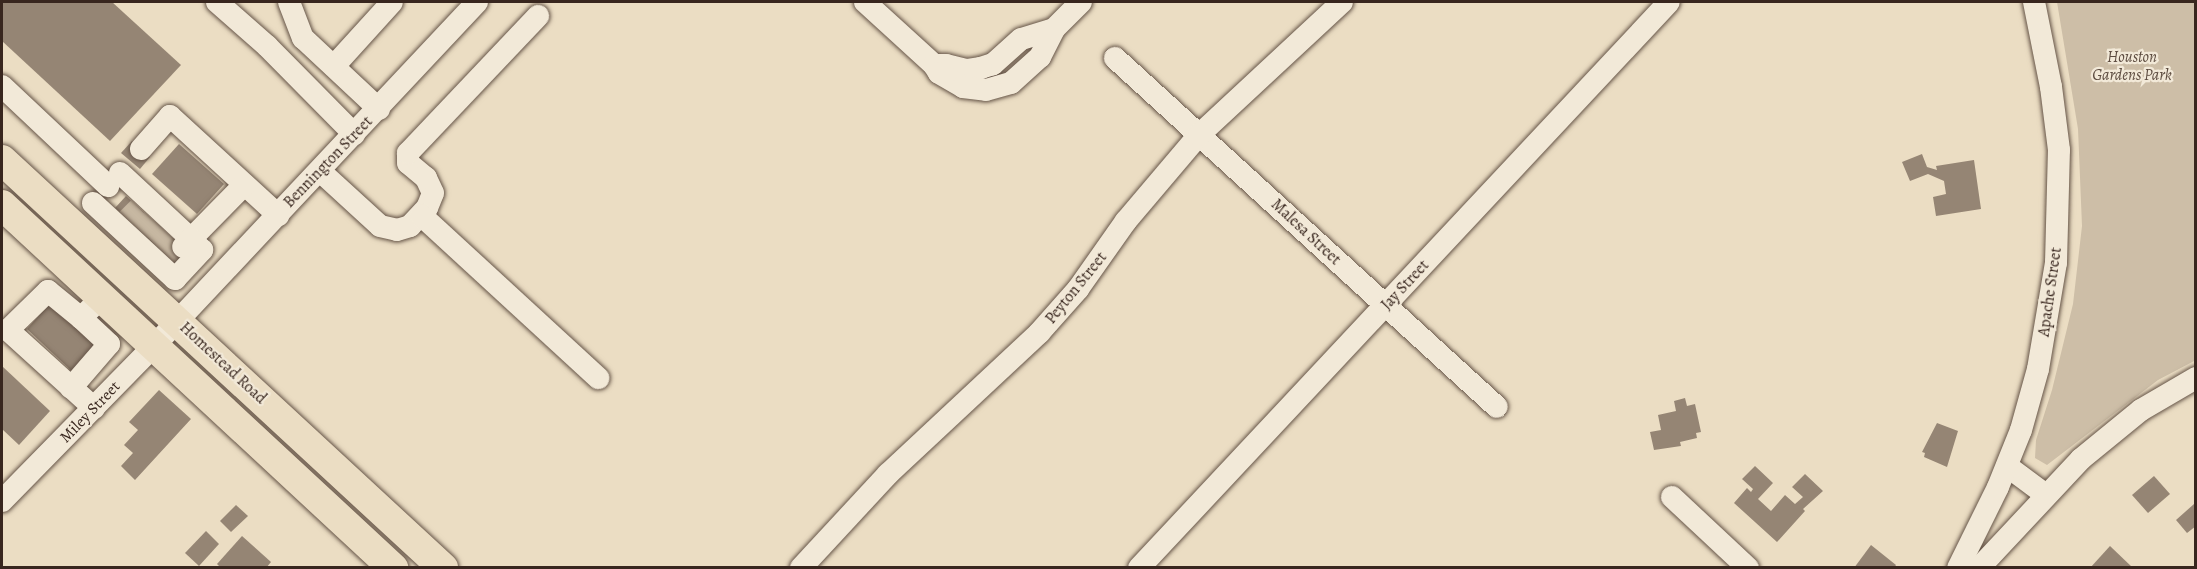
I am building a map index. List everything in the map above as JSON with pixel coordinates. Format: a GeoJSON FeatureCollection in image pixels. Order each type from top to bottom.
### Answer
{"type":"FeatureCollection","features":[{"type":"Feature","properties":{"kind":"main road","name":"Homestead Road"},"geometry":{"type":"LineString","coordinates":[[2,160],[443,567]]}},
{"type":"Feature","properties":{"kind":"main road","name":"Homestead Road"},"geometry":{"type":"LineString","coordinates":[[2,205],[91,308],[154,346],[393,567]]}},
{"type":"Feature","properties":{"kind":"street"},"geometry":{"type":"LineString","coordinates":[[217,2],[267,46],[354,134]]}},
{"type":"Feature","properties":{"kind":"street"},"geometry":{"type":"LineString","coordinates":[[289,2],[303,38],[379,109]]}},
{"type":"Feature","properties":{"kind":"street"},"geometry":{"type":"LineString","coordinates":[[334,66],[392,2]]}},
{"type":"Feature","properties":{"kind":"street","name":"Bennington Street"},"geometry":{"type":"LineString","coordinates":[[177,321],[379,109],[477,2]]}},
{"type":"Feature","properties":{"kind":"street"},"geometry":{"type":"LineString","coordinates":[[865,2],[934,65],[946,64],[966,70],[993,64],[1021,39],[1054,29],[1081,2]]}},
{"type":"Feature","properties":{"kind":"street","name":"Peyton Street"},"geometry":{"type":"LineString","coordinates":[[801,567],[888,474],[1039,333],[1078,289],[1126,221],[1199,135],[1342,2]]}},
{"type":"Feature","properties":{"kind":"street","name":"Jay Street"},"geometry":{"type":"LineString","coordinates":[[1139,567],[1669,2]]}},
{"type":"Feature","properties":{"kind":"street","name":"Apache Street"},"geometry":{"type":"LineString","coordinates":[[1958,567],[2007,466],[2021,430],[2038,369],[2056,263],[2059,150],[2051,87],[2034,2]]}},
{"type":"Feature","properties":{"kind":"street"},"geometry":{"type":"LineString","coordinates":[[320,171],[380,226],[397,230],[410,226],[427,208],[433,193],[426,178],[408,163],[408,153],[538,16]]}},
{"type":"Feature","properties":{"kind":"street","name":"Malesa Street"},"geometry":{"type":"LineString","coordinates":[[1115,58],[1497,407]]}},
{"type":"Feature","properties":{"kind":"street"},"geometry":{"type":"LineString","coordinates":[[2,86],[125,167],[155,235]]}},
{"type":"Feature","properties":{"kind":"street"},"geometry":{"type":"LineString","coordinates":[[72,226],[170,116],[278,215]]}},
{"type":"Feature","properties":{"kind":"street"},"geometry":{"type":"LineString","coordinates":[[134,282],[155,235],[244,184]]}},
{"type":"Feature","properties":{"kind":"street"},"geometry":{"type":"LineString","coordinates":[[93,203],[155,235]]}},
{"type":"Feature","properties":{"kind":"street"},"geometry":{"type":"LineString","coordinates":[[421,215],[598,378]]}},
{"type":"Feature","properties":{"kind":"street"},"geometry":{"type":"LineString","coordinates":[[71,388],[109,344],[91,308],[48,291],[8,330],[71,388],[94,408]]}},
{"type":"Feature","properties":{"kind":"street","name":"Miley Street"},"geometry":{"type":"LineString","coordinates":[[2,501],[177,321]]}},
{"type":"Feature","properties":{"kind":"street"},"geometry":{"type":"LineString","coordinates":[[1979,567],[2081,459],[2141,411],[2196,378]]}},
{"type":"Feature","properties":{"kind":"street"},"geometry":{"type":"LineString","coordinates":[[2007,466],[2046,495]]}},
{"type":"Feature","properties":{"kind":"street"},"geometry":{"type":"LineString","coordinates":[[1672,497],[1748,567]]}},
{"type":"Feature","properties":{"kind":"green space","name":"Houston Gardens Park"},"geometry":{"type":"Polygon","coordinates":[[[2057,2],[2195,2],[2196,360],[2158,380],[2047,465],[2035,458],[2036,440],[2052,390],[2073,304],[2082,226],[2078,129],[2057,2]]]}},
{"type":"Feature","properties":{"kind":"building"},"geometry":{"type":"Polygon","coordinates":[[[2,2],[112,2],[181,65],[110,141],[2,41],[2,2]]]}},
{"type":"Feature","properties":{"kind":"building"},"geometry":{"type":"Polygon","coordinates":[[[132,141],[150,157],[140,169],[121,153],[132,141]]]}},
{"type":"Feature","properties":{"kind":"building"},"geometry":{"type":"Polygon","coordinates":[[[179,144],[224,184],[197,214],[152,174],[179,144]]]}},
{"type":"Feature","properties":{"kind":"building"},"geometry":{"type":"Polygon","coordinates":[[[1922,154],[1927,167],[1937,170],[1936,166],[1974,160],[1981,209],[1936,216],[1933,197],[1946,194],[1944,181],[1928,174],[1910,181],[1902,162],[1922,154]]]}},
{"type":"Feature","properties":{"kind":"building"},"geometry":{"type":"Polygon","coordinates":[[[126,196],[192,256],[181,269],[115,208],[126,196]]]}},
{"type":"Feature","properties":{"kind":"building"},"geometry":{"type":"Polygon","coordinates":[[[50,303],[101,349],[77,376],[27,329],[50,303]]]}},
{"type":"Feature","properties":{"kind":"building"},"geometry":{"type":"Polygon","coordinates":[[[2,366],[50,411],[19,445],[2,429],[2,366]]]}},
{"type":"Feature","properties":{"kind":"building"},"geometry":{"type":"Polygon","coordinates":[[[159,390],[191,419],[135,480],[121,466],[133,453],[124,445],[138,430],[129,422],[159,390]]]}},
{"type":"Feature","properties":{"kind":"building"},"geometry":{"type":"Polygon","coordinates":[[[1685,398],[1687,406],[1695,404],[1701,432],[1696,433],[1697,438],[1680,442],[1681,446],[1654,450],[1650,432],[1661,430],[1658,415],[1676,411],[1674,401],[1685,398]]]}},
{"type":"Feature","properties":{"kind":"building"},"geometry":{"type":"Polygon","coordinates":[[[1937,423],[1958,431],[1947,467],[1924,457],[1925,453],[1922,452],[1937,423]]]}},
{"type":"Feature","properties":{"kind":"building"},"geometry":{"type":"Polygon","coordinates":[[[1755,466],[1773,483],[1758,499],[1771,511],[1785,495],[1795,504],[1803,497],[1792,487],[1805,474],[1823,491],[1803,509],[1805,511],[1777,542],[1734,503],[1747,488],[1751,492],[1753,489],[1742,479],[1755,466]]]}},
{"type":"Feature","properties":{"kind":"building"},"geometry":{"type":"Polygon","coordinates":[[[2154,476],[2170,494],[2148,513],[2132,495],[2154,476]]]}},
{"type":"Feature","properties":{"kind":"building"},"geometry":{"type":"Polygon","coordinates":[[[2194,504],[2196,526],[2187,533],[2176,520],[2194,504]]]}},
{"type":"Feature","properties":{"kind":"building"},"geometry":{"type":"Polygon","coordinates":[[[236,505],[248,516],[231,532],[220,521],[236,505]]]}},
{"type":"Feature","properties":{"kind":"building"},"geometry":{"type":"Polygon","coordinates":[[[206,531],[219,544],[199,566],[185,553],[206,531]]]}},
{"type":"Feature","properties":{"kind":"building"},"geometry":{"type":"Polygon","coordinates":[[[242,536],[271,562],[266,568],[221,568],[217,564],[242,536]]]}},
{"type":"Feature","properties":{"kind":"building"},"geometry":{"type":"Polygon","coordinates":[[[1871,545],[1896,565],[1894,568],[1854,568],[1871,545]]]}},
{"type":"Feature","properties":{"kind":"building"},"geometry":{"type":"Polygon","coordinates":[[[2110,546],[2133,568],[2090,568],[2110,546]]]}},
{"type":"Feature","properties":{"kind":"tunnel"},"geometry":{"type":"LineString","coordinates":[[127,220],[139,208]]}},
{"type":"Feature","properties":{"kind":"tunnel"},"geometry":{"type":"LineString","coordinates":[[142,233],[153,220]]}},
{"type":"Feature","properties":{"kind":"tunnel"},"geometry":{"type":"LineString","coordinates":[[156,246],[168,234]]}},
{"type":"Feature","properties":{"kind":"tunnel"},"geometry":{"type":"LineString","coordinates":[[171,260],[183,247]]}}]}
